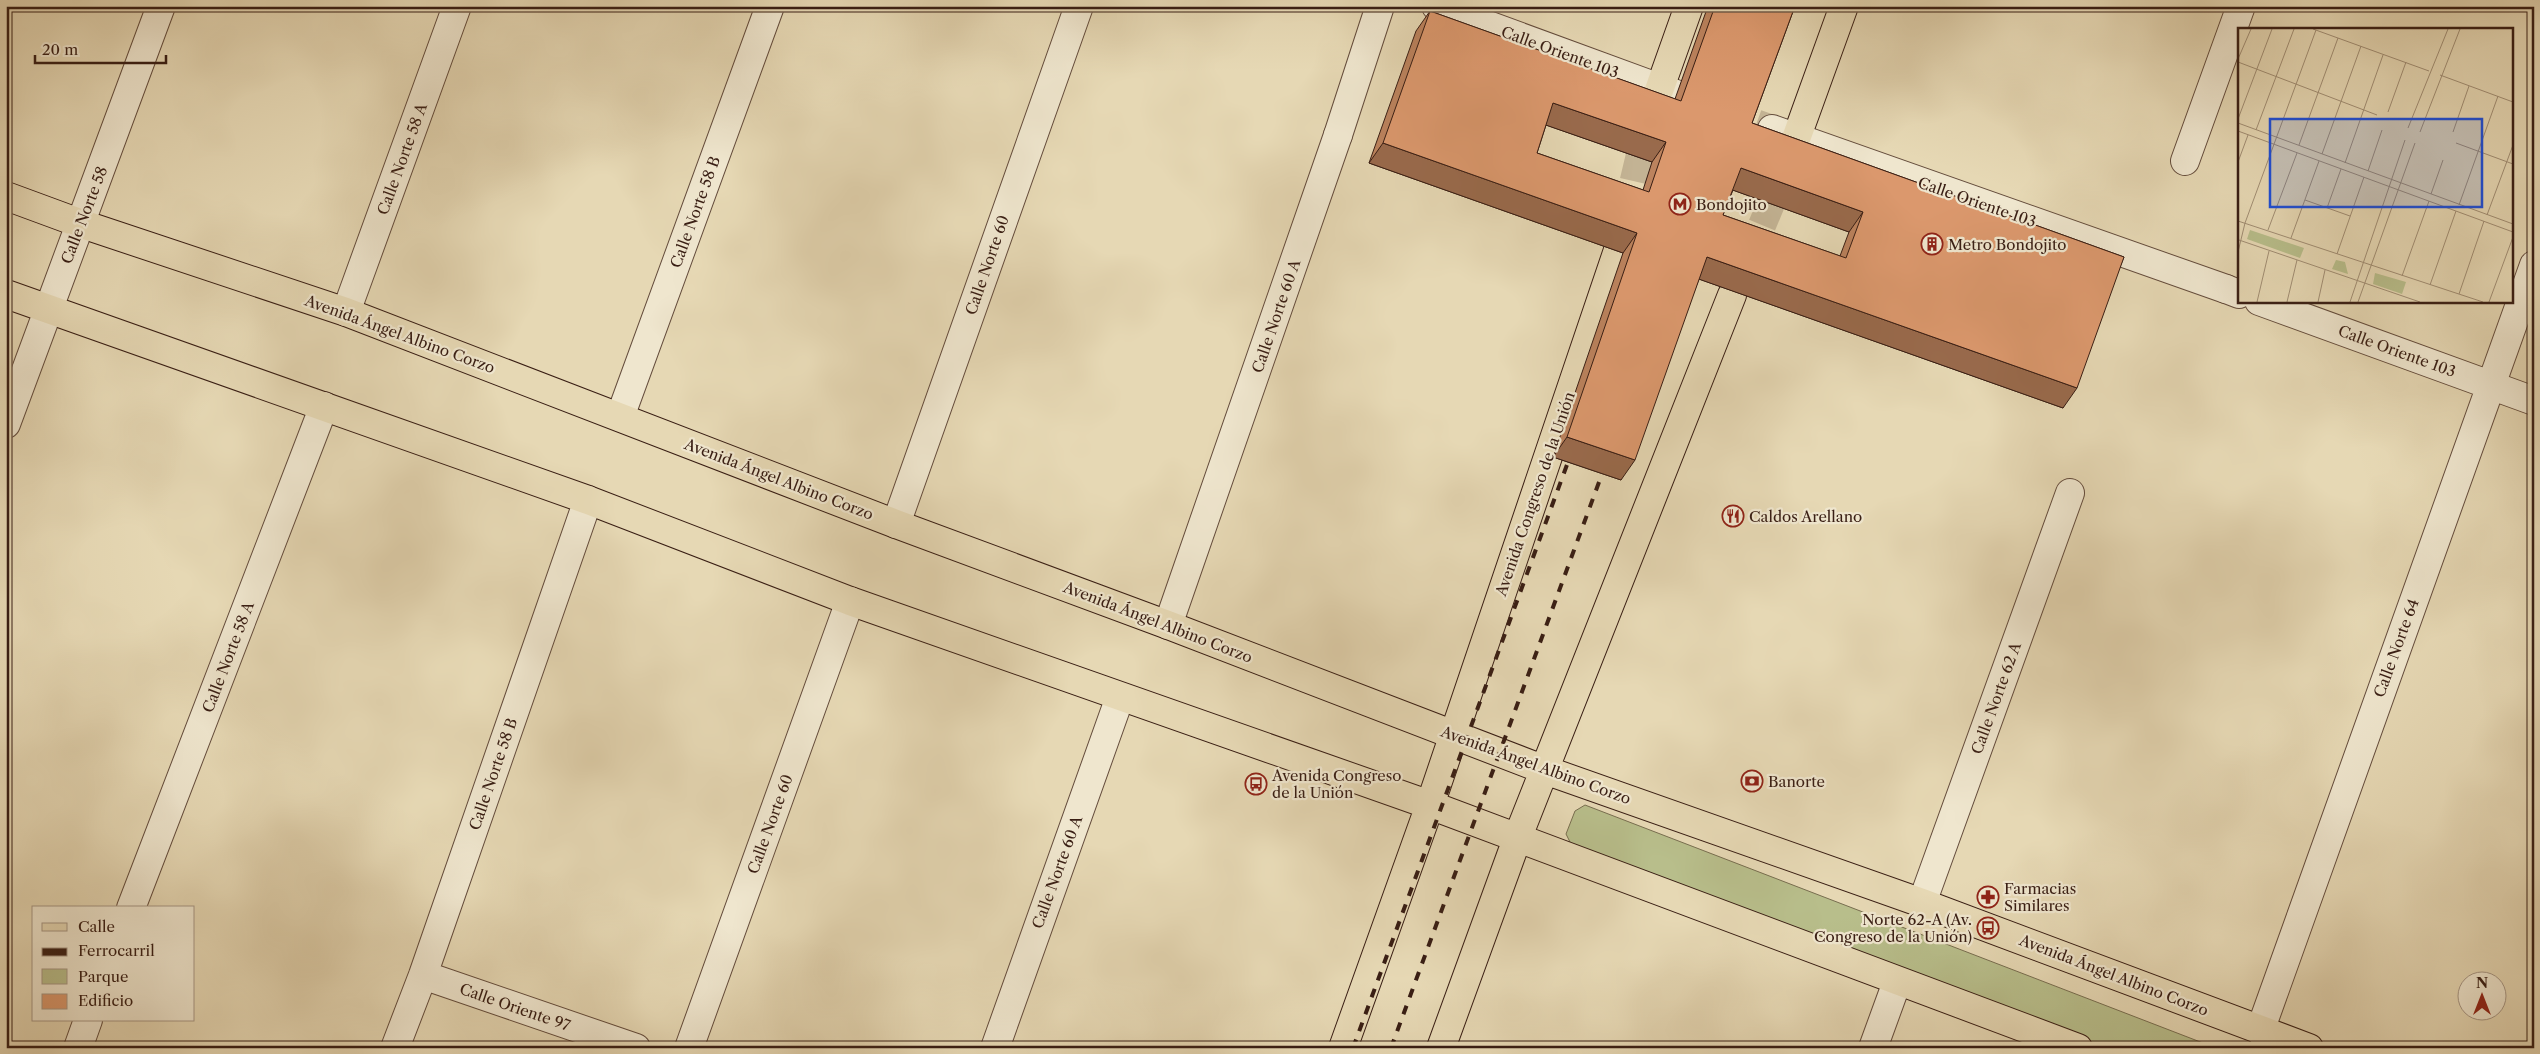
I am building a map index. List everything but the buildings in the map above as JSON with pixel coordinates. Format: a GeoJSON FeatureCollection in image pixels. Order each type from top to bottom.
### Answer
{"type":"FeatureCollection","features":[{"type":"Feature","properties":{"kind":"main road"},"geometry":{"type":"LineString","coordinates":[[1651,113],[1672,93],[1689,6]]}},
{"type":"Feature","properties":{"kind":"main road"},"geometry":{"type":"LineString","coordinates":[[1793,150],[1844,6]]}},
{"type":"Feature","properties":{"kind":"main road","name":"Avenida Ángel Albino Corzo"},"geometry":{"type":"LineString","coordinates":[[6,196],[82,224],[346,312],[896,524],[1168,625],[1545,770],[1922,903],[2309,1048]]}},
{"type":"Feature","properties":{"kind":"main road","name":"Avenida Congreso de la Unión"},"geometry":{"type":"LineString","coordinates":[[1343,1048],[1430,806],[1618,250]]}},
{"type":"Feature","properties":{"kind":"main road"},"geometry":{"type":"LineString","coordinates":[[6,294],[588,500],[850,601],[1430,806],[2078,1048]]}},
{"type":"Feature","properties":{"kind":"main road"},"geometry":{"type":"LineString","coordinates":[[1441,1048],[1517,839],[1732,295]]}},
{"type":"Feature","properties":{"kind":"street","name":"Calle Norte 58"},"geometry":{"type":"LineString","coordinates":[[6,424],[48,309],[82,224],[161,6]]}},
{"type":"Feature","properties":{"kind":"street","name":"Calle Norte 58 A"},"geometry":{"type":"LineString","coordinates":[[346,312],[457,6]]}},
{"type":"Feature","properties":{"kind":"street","name":"Calle Norte 58 B"},"geometry":{"type":"LineString","coordinates":[[620,417],[770,6]]}},
{"type":"Feature","properties":{"kind":"street","name":"Calle Norte 60"},"geometry":{"type":"LineString","coordinates":[[896,524],[1078,6]]}},
{"type":"Feature","properties":{"kind":"street","name":"Calle Norte 60 A"},"geometry":{"type":"LineString","coordinates":[[1168,625],[1338,135],[1380,6]]}},
{"type":"Feature","properties":{"kind":"street","name":"Calle Oriente 103"},"geometry":{"type":"LineString","coordinates":[[1436,6],[1672,93]]}},
{"type":"Feature","properties":{"kind":"street"},"geometry":{"type":"LineString","coordinates":[[2185,162],[2241,6]]}},
{"type":"Feature","properties":{"kind":"street","name":"Calle Oriente 103"},"geometry":{"type":"LineString","coordinates":[[1772,129],[1793,150],[2232,291]]}},
{"type":"Feature","properties":{"kind":"street","name":"Calle Norte 64"},"geometry":{"type":"LineString","coordinates":[[2260,1031],[2534,265]]}},
{"type":"Feature","properties":{"kind":"street","name":"Calle Oriente 103"},"geometry":{"type":"LineString","coordinates":[[2262,302],[2534,401]]}},
{"type":"Feature","properties":{"kind":"street","name":"Calle Norte 58 A"},"geometry":{"type":"LineString","coordinates":[[132,906],[324,406]]}},
{"type":"Feature","properties":{"kind":"street","name":"Calle Norte 62 A"},"geometry":{"type":"LineString","coordinates":[[1922,903],[2070,493]]}},
{"type":"Feature","properties":{"kind":"street","name":"Calle Norte 58 B"},"geometry":{"type":"LineString","coordinates":[[395,1048],[423,975],[588,500]]}},
{"type":"Feature","properties":{"kind":"street","name":"Calle Norte 60"},"geometry":{"type":"LineString","coordinates":[[689,1048],[850,601]]}},
{"type":"Feature","properties":{"kind":"street","name":"Calle Norte 60 A"},"geometry":{"type":"LineString","coordinates":[[995,1048],[1120,697]]}},
{"type":"Feature","properties":{"kind":"street","name":"Calle Oriente 97"},"geometry":{"type":"LineString","coordinates":[[423,975],[636,1048]]}},
{"type":"Feature","properties":{"kind":"street"},"geometry":{"type":"LineString","coordinates":[[1873,1048],[1897,982]]}},
{"type":"Feature","properties":{"kind":"street"},"geometry":{"type":"LineString","coordinates":[[78,1048],[87,1022]]}},
{"type":"Feature","properties":{"kind":"green space"},"geometry":{"type":"Polygon","coordinates":[[[1585,805],[2216,1048],[2103,1048],[1573,848],[1566,834],[1575,811],[1585,805]]]}},
{"type":"Feature","properties":{"kind":"tunnel"},"geometry":{"type":"LineString","coordinates":[[1717,109],[1772,129]]}},
{"type":"Feature","properties":{"kind":"tunnel"},"geometry":{"type":"LineString","coordinates":[[1624,222],[1648,121]]}},
{"type":"Feature","properties":{"kind":"tunnel"},"geometry":{"type":"LineString","coordinates":[[1746,264],[1785,170]]}},
{"type":"Feature","properties":{"kind":"railway"},"geometry":{"type":"LineString","coordinates":[[1353,1048],[1568,462]]}},
{"type":"Feature","properties":{"kind":"railway"},"geometry":{"type":"LineString","coordinates":[[1391,1048],[1602,474]]}},
{"type":"Feature","properties":{"kind":"place","name":"Bondojito"},"geometry":{"type":"Point","coordinates":[1680,204]}},
{"type":"Feature","properties":{"kind":"place","name":"Metro Bondojito"},"geometry":{"type":"Point","coordinates":[1932,244]}},
{"type":"Feature","properties":{"kind":"place","name":"Caldos Arellano"},"geometry":{"type":"Point","coordinates":[1733,516]}},
{"type":"Feature","properties":{"kind":"place","name":"Banorte"},"geometry":{"type":"Point","coordinates":[1752,781]}},
{"type":"Feature","properties":{"kind":"place","name":"Avenida Congreso de la Unión"},"geometry":{"type":"Point","coordinates":[1256,784]}},
{"type":"Feature","properties":{"kind":"place","name":"Farmacias Similares"},"geometry":{"type":"Point","coordinates":[1988,897]}},
{"type":"Feature","properties":{"kind":"place","name":"Norte 62-A (Av. Congreso de la Unión)"},"geometry":{"type":"Point","coordinates":[1988,928]}}]}
